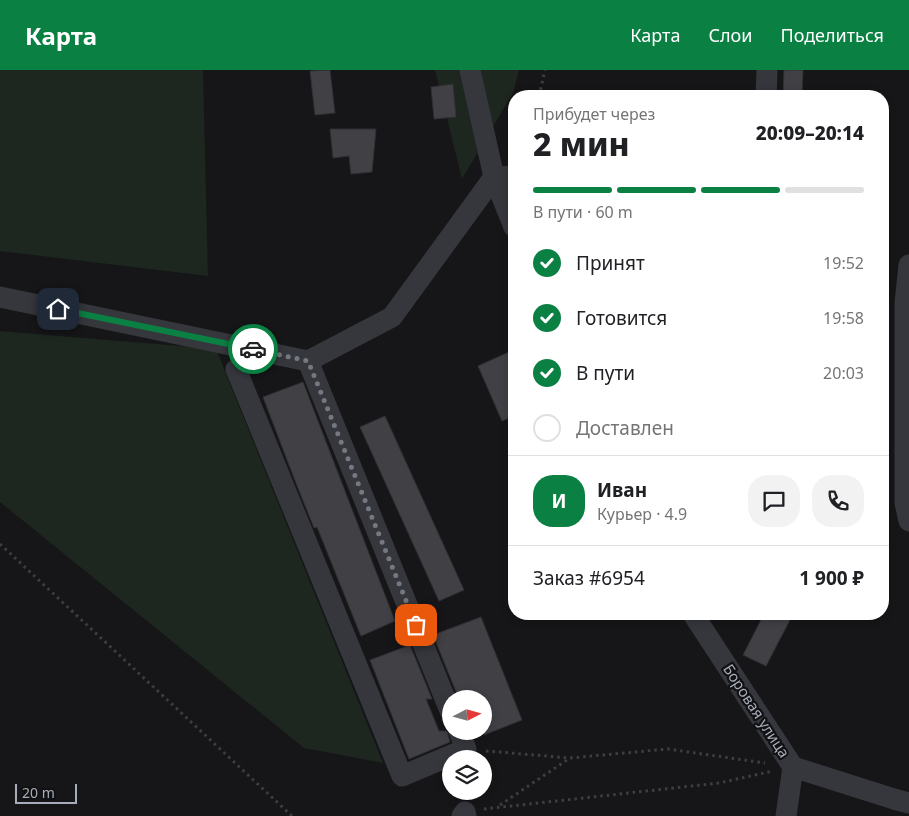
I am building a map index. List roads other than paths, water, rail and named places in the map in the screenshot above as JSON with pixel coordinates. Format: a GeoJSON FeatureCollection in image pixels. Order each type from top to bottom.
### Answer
{"type":"FeatureCollection","features":[{"type":"Feature","properties":{"kind":"street"},"geometry":{"type":"LineString","coordinates":[[470,70],[504,177],[508,197]]}},
{"type":"Feature","properties":{"kind":"street"},"geometry":{"type":"LineString","coordinates":[[765,90],[767,70]]}},
{"type":"Feature","properties":{"kind":"street"},"geometry":{"type":"LineString","coordinates":[[0,297],[308,361],[392,317],[504,177]]}},
{"type":"Feature","properties":{"kind":"street"},"geometry":{"type":"LineString","coordinates":[[909,265],[905,304],[905,503],[909,521]]}},
{"type":"Feature","properties":{"kind":"street"},"geometry":{"type":"LineString","coordinates":[[308,361],[442,691]]}},
{"type":"Feature","properties":{"kind":"street"},"geometry":{"type":"LineString","coordinates":[[236,369],[402,776],[462,740]]}},
{"type":"Feature","properties":{"kind":"street","name":"Боровая улица"},"geometry":{"type":"LineString","coordinates":[[697,620],[793,767],[786,816]]}},
{"type":"Feature","properties":{"kind":"street"},"geometry":{"type":"LineString","coordinates":[[793,767],[909,802]]}}]}
